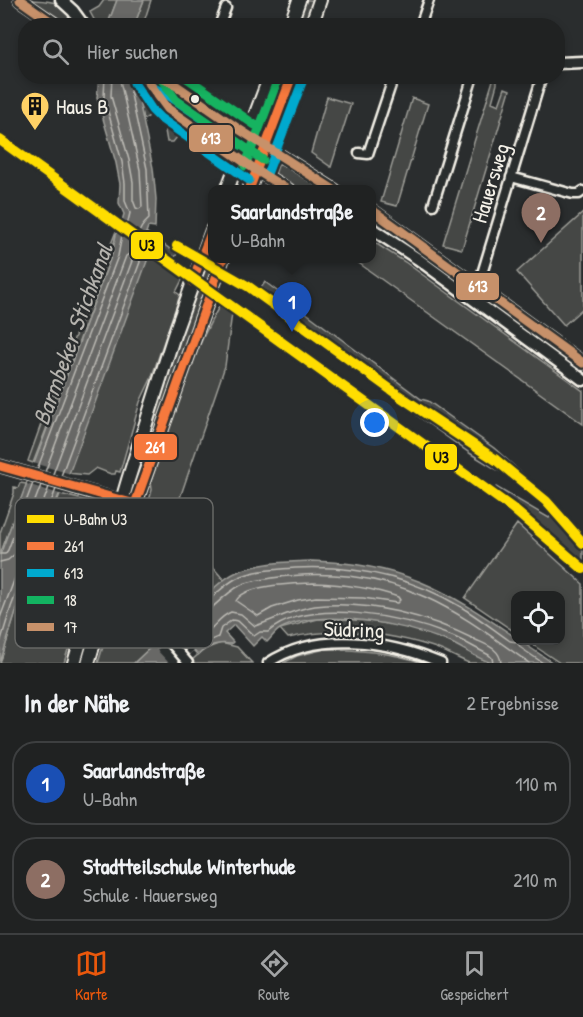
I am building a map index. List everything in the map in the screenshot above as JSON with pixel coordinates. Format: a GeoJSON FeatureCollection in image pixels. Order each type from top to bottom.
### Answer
{"type":"FeatureCollection","features":[{"type":"Feature","properties":{"kind":"main road"},"geometry":{"type":"LineString","coordinates":[[293,18],[299,0]]}},
{"type":"Feature","properties":{"kind":"main road"},"geometry":{"type":"LineString","coordinates":[[314,18],[320,0]]}},
{"type":"Feature","properties":{"kind":"main road"},"geometry":{"type":"LineString","coordinates":[[229,185],[267,84]]}},
{"type":"Feature","properties":{"kind":"main road"},"geometry":{"type":"LineString","coordinates":[[250,185],[289,84]]}},
{"type":"Feature","properties":{"kind":"main road"},"geometry":{"type":"LineString","coordinates":[[123,498],[178,323],[208,243]]}},
{"type":"Feature","properties":{"kind":"main road"},"geometry":{"type":"LineString","coordinates":[[137,498],[221,263]]}},
{"type":"Feature","properties":{"kind":"main road"},"geometry":{"type":"LineString","coordinates":[[74,663],[79,648]]}},
{"type":"Feature","properties":{"kind":"main road"},"geometry":{"type":"LineString","coordinates":[[88,663],[92,648]]}},
{"type":"Feature","properties":{"kind":"street"},"geometry":{"type":"LineString","coordinates":[[20,0],[46,18]]}},
{"type":"Feature","properties":{"kind":"street"},"geometry":{"type":"LineString","coordinates":[[61,0],[78,18]]}},
{"type":"Feature","properties":{"kind":"street"},"geometry":{"type":"LineString","coordinates":[[423,18],[429,0]]}},
{"type":"Feature","properties":{"kind":"street"},"geometry":{"type":"LineString","coordinates":[[222,18],[226,8]]}},
{"type":"Feature","properties":{"kind":"street"},"geometry":{"type":"LineString","coordinates":[[565,63],[583,62]]}},
{"type":"Feature","properties":{"kind":"street"},"geometry":{"type":"LineString","coordinates":[[149,84],[168,109],[239,159],[282,185]]}},
{"type":"Feature","properties":{"kind":"street"},"geometry":{"type":"LineString","coordinates":[[172,84],[329,185]]}},
{"type":"Feature","properties":{"kind":"street"},"geometry":{"type":"LineString","coordinates":[[180,88],[183,84]]}},
{"type":"Feature","properties":{"kind":"street"},"geometry":{"type":"LineString","coordinates":[[359,153],[368,154],[391,84]]}},
{"type":"Feature","properties":{"kind":"street"},"geometry":{"type":"LineString","coordinates":[[433,205],[471,84]]}},
{"type":"Feature","properties":{"kind":"street","name":"Hauersweg"},"geometry":{"type":"LineString","coordinates":[[474,300],[540,84]]}},
{"type":"Feature","properties":{"kind":"street"},"geometry":{"type":"LineString","coordinates":[[511,177],[573,194],[583,191]]}},
{"type":"Feature","properties":{"kind":"street"},"geometry":{"type":"LineString","coordinates":[[376,213],[583,363]]}},
{"type":"Feature","properties":{"kind":"street"},"geometry":{"type":"LineString","coordinates":[[376,232],[583,380]]}},
{"type":"Feature","properties":{"kind":"street"},"geometry":{"type":"LineString","coordinates":[[0,466],[112,498]]}},
{"type":"Feature","properties":{"kind":"street","name":"Südring"},"geometry":{"type":"LineString","coordinates":[[268,663],[297,648],[349,643],[399,649],[441,663]]}},
{"type":"Feature","properties":{"kind":"street"},"geometry":{"type":"LineString","coordinates":[[175,648],[186,661]]}},
{"type":"Feature","properties":{"kind":"shaded area"},"geometry":{"type":"Polygon","coordinates":[[[26,0],[54,2],[66,8],[70,18],[51,18],[26,0]]]}},
{"type":"Feature","properties":{"kind":"shaded area"},"geometry":{"type":"Polygon","coordinates":[[[104,0],[117,0],[110,18],[93,18],[90,12],[99,7],[104,0]]]}},
{"type":"Feature","properties":{"kind":"shaded area"},"geometry":{"type":"Polygon","coordinates":[[[144,0],[151,0],[145,18],[137,18],[144,0]]]}},
{"type":"Feature","properties":{"kind":"shaded area"},"geometry":{"type":"Polygon","coordinates":[[[303,0],[317,0],[310,18],[299,18],[303,0]]]}},
{"type":"Feature","properties":{"kind":"shaded area"},"geometry":{"type":"Polygon","coordinates":[[[135,84],[147,94],[154,113],[143,120],[135,84]]]}},
{"type":"Feature","properties":{"kind":"shaded area"},"geometry":{"type":"Polygon","coordinates":[[[276,84],[285,84],[272,119],[265,114],[276,84]]]}},
{"type":"Feature","properties":{"kind":"shaded area"},"geometry":{"type":"Polygon","coordinates":[[[492,84],[497,84],[492,102],[499,105],[505,88],[510,90],[462,249],[443,244],[492,84]]]}},
{"type":"Feature","properties":{"kind":"shaded area"},"geometry":{"type":"Polygon","coordinates":[[[174,88],[233,129],[228,141],[174,107],[163,95],[166,90],[174,88]]]}},
{"type":"Feature","properties":{"kind":"shaded area"},"geometry":{"type":"Polygon","coordinates":[[[327,97],[351,104],[331,167],[311,153],[327,97]]]}},
{"type":"Feature","properties":{"kind":"shaded area"},"geometry":{"type":"Polygon","coordinates":[[[412,98],[428,104],[397,206],[381,202],[412,98]]]}},
{"type":"Feature","properties":{"kind":"shaded area"},"geometry":{"type":"Polygon","coordinates":[[[163,119],[181,132],[173,142],[167,142],[163,119]]]}},
{"type":"Feature","properties":{"kind":"shaded area"},"geometry":{"type":"Polygon","coordinates":[[[279,163],[315,185],[289,185],[274,177],[279,163]]]}},
{"type":"Feature","properties":{"kind":"shaded area"},"geometry":{"type":"Polygon","coordinates":[[[583,213],[583,308],[564,325],[517,272],[583,213]]]}},
{"type":"Feature","properties":{"kind":"shaded area"},"geometry":{"type":"Polygon","coordinates":[[[376,218],[468,284],[465,289],[376,230],[376,218]]]}},
{"type":"Feature","properties":{"kind":"shaded area"},"geometry":{"type":"Polygon","coordinates":[[[118,226],[120,228],[117,230],[112,254],[58,397],[52,395],[118,226]]]}},
{"type":"Feature","properties":{"kind":"shaded area"},"geometry":{"type":"Polygon","coordinates":[[[146,232],[177,254],[175,257],[156,246],[145,236],[146,232]]]}},
{"type":"Feature","properties":{"kind":"shaded area"},"geometry":{"type":"Polygon","coordinates":[[[142,244],[184,276],[176,292],[180,295],[151,379],[140,402],[120,472],[116,471],[115,474],[111,474],[96,468],[87,475],[68,473],[142,244]]]}},
{"type":"Feature","properties":{"kind":"shaded area"},"geometry":{"type":"Polygon","coordinates":[[[376,244],[405,262],[583,391],[583,424],[359,263],[376,263],[376,244]]]}},
{"type":"Feature","properties":{"kind":"shaded area"},"geometry":{"type":"Polygon","coordinates":[[[208,255],[208,263],[217,263],[140,478],[134,477],[150,423],[208,255]]]}},
{"type":"Feature","properties":{"kind":"shaded area"},"geometry":{"type":"Polygon","coordinates":[[[265,282],[421,399],[428,401],[494,448],[523,474],[399,393],[259,291],[265,282]]]}},
{"type":"Feature","properties":{"kind":"shaded area"},"geometry":{"type":"Polygon","coordinates":[[[485,298],[583,368],[583,376],[482,302],[485,298]]]}},
{"type":"Feature","properties":{"kind":"shaded area"},"geometry":{"type":"Polygon","coordinates":[[[220,305],[232,313],[225,366],[180,498],[150,498],[151,481],[174,414],[209,326],[220,305]]]}},
{"type":"Feature","properties":{"kind":"shaded area"},"geometry":{"type":"Polygon","coordinates":[[[50,399],[57,401],[33,463],[28,461],[50,399]]]}},
{"type":"Feature","properties":{"kind":"shaded area"},"geometry":{"type":"Polygon","coordinates":[[[416,415],[440,426],[472,446],[524,486],[471,454],[416,415]]]}},
{"type":"Feature","properties":{"kind":"shaded area"},"geometry":{"type":"Polygon","coordinates":[[[20,483],[27,484],[22,498],[15,498],[15,516],[0,555],[0,533],[14,487],[18,488],[20,483]]]}},
{"type":"Feature","properties":{"kind":"shaded area"},"geometry":{"type":"Polygon","coordinates":[[[496,487],[549,518],[551,515],[583,540],[583,564],[536,522],[494,490],[496,487]]]}},
{"type":"Feature","properties":{"kind":"shaded area"},"geometry":{"type":"Polygon","coordinates":[[[60,494],[75,498],[59,498],[60,494]]]}},
{"type":"Feature","properties":{"kind":"shaded area"},"geometry":{"type":"Polygon","coordinates":[[[517,524],[583,584],[583,663],[560,663],[533,645],[565,645],[565,591],[511,591],[511,629],[465,598],[517,524]]]}},
{"type":"Feature","properties":{"kind":"shaded area"},"geometry":{"type":"Polygon","coordinates":[[[213,568],[224,580],[213,590],[213,568]]]}},
{"type":"Feature","properties":{"kind":"shaded area"},"geometry":{"type":"Polygon","coordinates":[[[15,615],[15,648],[68,648],[64,663],[0,663],[15,615]]]}},
{"type":"Feature","properties":{"kind":"shaded area"},"geometry":{"type":"Polygon","coordinates":[[[318,619],[386,623],[418,631],[456,644],[492,663],[469,663],[430,646],[378,634],[342,632],[288,638],[280,629],[318,619]]]}},
{"type":"Feature","properties":{"kind":"shaded area"},"geometry":{"type":"Polygon","coordinates":[[[221,643],[237,647],[252,663],[194,663],[192,660],[205,649],[213,648],[221,643]]]}},
{"type":"Feature","properties":{"kind":"shaded area"},"geometry":{"type":"Polygon","coordinates":[[[103,648],[150,648],[134,663],[98,663],[103,648]]]}},
{"type":"Feature","properties":{"kind":"shaded area"},"geometry":{"type":"Polygon","coordinates":[[[325,649],[387,654],[423,663],[283,663],[297,656],[325,649]]]}},
{"type":"Feature","properties":{"kind":"water"},"geometry":{"type":"Polygon","coordinates":[[[117,0],[144,0],[137,18],[110,18],[117,0]]]}},
{"type":"Feature","properties":{"kind":"water"},"geometry":{"type":"Polygon","coordinates":[[[98,84],[135,84],[153,168],[156,199],[155,228],[148,227],[142,244],[147,261],[70,471],[58,498],[21,498],[112,254],[117,230],[120,228],[124,214],[119,203],[120,184],[116,163],[97,98],[98,84]]]}},
{"type":"Feature","properties":{"kind":"water"},"geometry":{"type":"Polygon","coordinates":[[[15,515],[15,615],[0,663],[0,555],[15,515]]]}},
{"type":"Feature","properties":{"kind":"water"},"geometry":{"type":"Polygon","coordinates":[[[312,561],[343,563],[396,573],[443,592],[466,605],[511,634],[511,645],[526,645],[553,663],[493,663],[447,641],[409,629],[364,620],[340,618],[298,622],[280,629],[267,642],[262,637],[253,646],[234,625],[225,633],[233,642],[231,644],[213,645],[213,589],[237,572],[265,564],[312,561]]]}},
{"type":"Feature","properties":{"kind":"water"},"geometry":{"type":"Polygon","coordinates":[[[150,648],[208,648],[198,655],[193,650],[179,663],[134,663],[150,648]]]}},
{"type":"Feature","properties":{"kind":"pier"},"geometry":{"type":"Polygon","coordinates":[[[122,220],[145,236],[142,244],[120,228],[122,220]]]}},
{"type":"Feature","properties":{"kind":"pier"},"geometry":{"type":"Polygon","coordinates":[[[33,463],[71,474],[63,495],[27,484],[33,463]]]}},
{"type":"Feature","properties":{"kind":"pier"},"geometry":{"type":"Polygon","coordinates":[[[159,648],[192,648],[194,650],[179,663],[169,663],[157,650],[159,648]]]}},
{"type":"Feature","properties":{"kind":"railway"},"geometry":{"type":"LineString","coordinates":[[0,140],[6,144]]}},
{"type":"Feature","properties":{"kind":"metro line","name":"U3"},"geometry":{"type":"LineString","coordinates":[[0,140],[512,508],[583,569]]}},
{"type":"Feature","properties":{"kind":"metro line","name":"U3"},"geometry":{"type":"LineString","coordinates":[[177,246],[249,287],[401,397],[496,460],[546,501],[583,543]]}},
{"type":"Feature","properties":{"kind":"transit line","name":"613"},"geometry":{"type":"LineString","coordinates":[[20,0],[46,18]]}},
{"type":"Feature","properties":{"kind":"transit line","name":"18"},"geometry":{"type":"LineString","coordinates":[[135,84],[160,118],[249,180]]}},
{"type":"Feature","properties":{"kind":"transit line","name":"613"},"geometry":{"type":"LineString","coordinates":[[150,84],[168,109],[280,185]]}},
{"type":"Feature","properties":{"kind":"transit line","name":"17"},"geometry":{"type":"LineString","coordinates":[[165,84],[176,100],[263,160]]}},
{"type":"Feature","properties":{"kind":"transit line","name":"613"},"geometry":{"type":"LineString","coordinates":[[174,84],[326,185]]}},
{"type":"Feature","properties":{"kind":"transit line","name":"17"},"geometry":{"type":"LineString","coordinates":[[196,84],[255,125]]}},
{"type":"Feature","properties":{"kind":"transit line","name":"17"},"geometry":{"type":"LineString","coordinates":[[245,166],[276,84]]}},
{"type":"Feature","properties":{"kind":"transit line","name":"261"},"geometry":{"type":"LineString","coordinates":[[251,185],[289,84]]}},
{"type":"Feature","properties":{"kind":"transit line","name":"18"},"geometry":{"type":"LineString","coordinates":[[267,174],[301,84]]}},
{"type":"Feature","properties":{"kind":"transit line","name":"18"},"geometry":{"type":"LineString","coordinates":[[152,87],[165,93],[241,145]]}},
{"type":"Feature","properties":{"kind":"transit line","name":"613"},"geometry":{"type":"LineString","coordinates":[[376,213],[583,363]]}},
{"type":"Feature","properties":{"kind":"transit line","name":"261"},"geometry":{"type":"LineString","coordinates":[[192,282],[208,240]]}},
{"type":"Feature","properties":{"kind":"transit line","name":"261"},"geometry":{"type":"LineString","coordinates":[[137,498],[221,263]]}},
{"type":"Feature","properties":{"kind":"transit line","name":"261"},"geometry":{"type":"LineString","coordinates":[[0,466],[114,498]]}},
{"type":"Feature","properties":{"kind":"place","name":"Haus B"},"geometry":{"type":"Point","coordinates":[35,132]}},
{"type":"Feature","properties":{"kind":"place","name":"Stadtteilschule Winterhude"},"geometry":{"type":"Point","coordinates":[541,243]}},
{"type":"Feature","properties":{"kind":"place","name":"Saarlandstraße"},"geometry":{"type":"Point","coordinates":[292,332]}},
{"type":"Feature","properties":{"kind":"water label","name":"Barmbeker Stichkanal"},"geometry":{"type":"Point","coordinates":[72,334]}}]}
